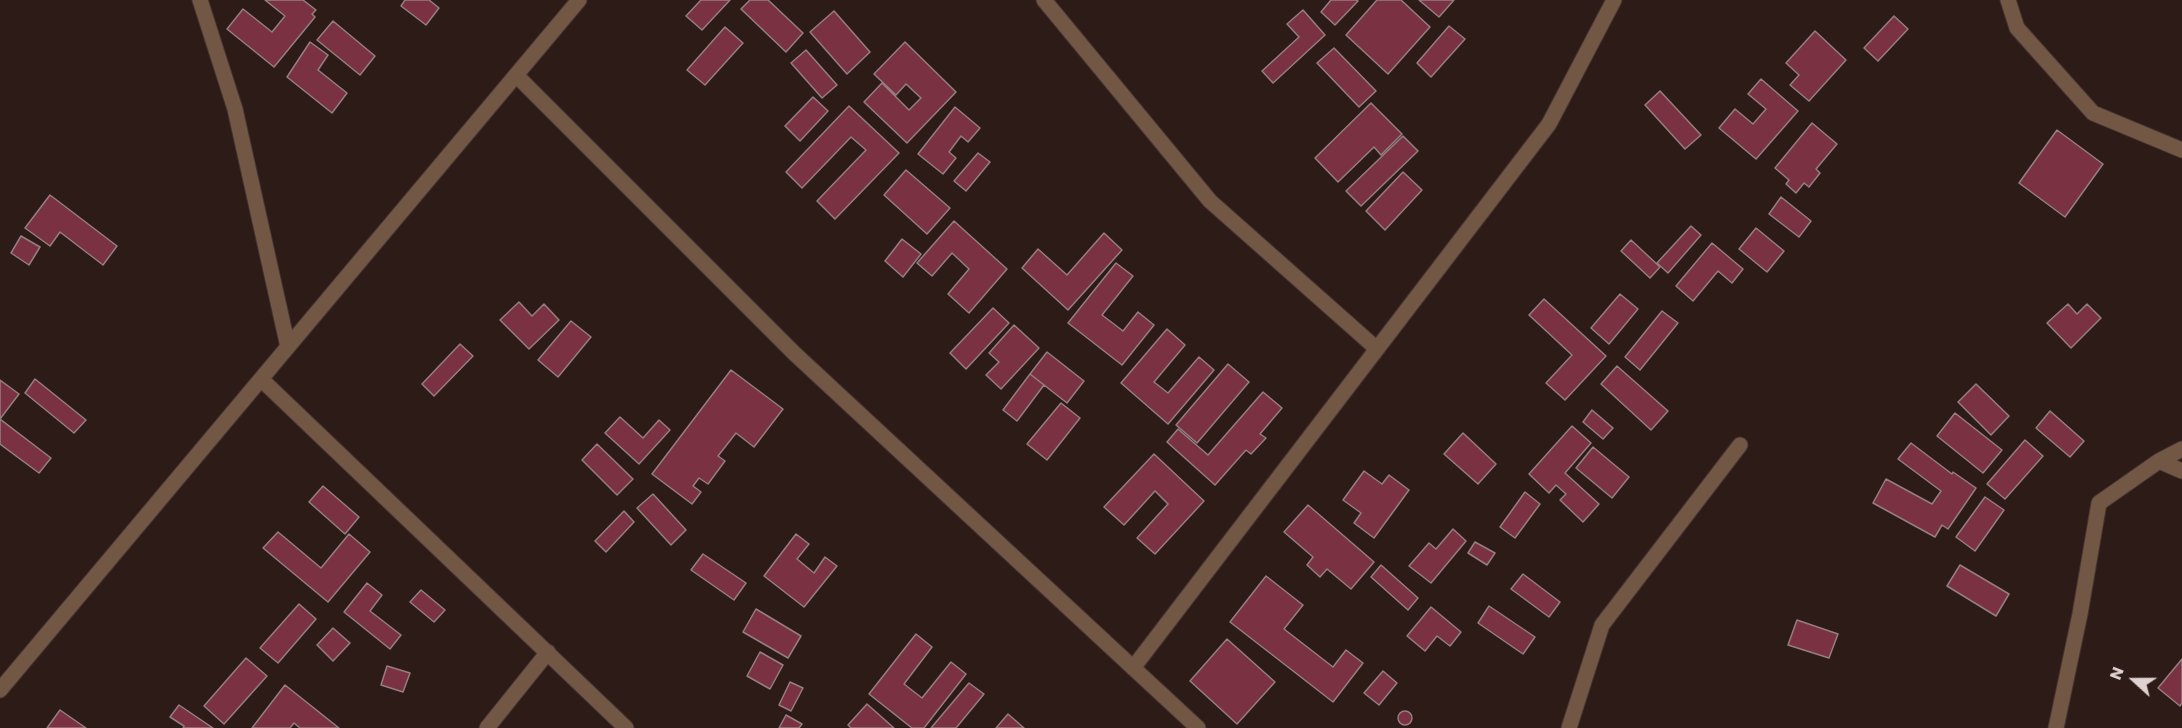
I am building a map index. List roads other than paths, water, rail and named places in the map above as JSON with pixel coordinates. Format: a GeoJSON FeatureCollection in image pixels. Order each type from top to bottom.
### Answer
{"type":"FeatureCollection","features":[{"type":"Feature","properties":{"kind":"street"},"geometry":{"type":"LineString","coordinates":[[200,0],[235,109],[288,347]]}},
{"type":"Feature","properties":{"kind":"street"},"geometry":{"type":"LineString","coordinates":[[0,690],[579,0]]}},
{"type":"Feature","properties":{"kind":"street"},"geometry":{"type":"LineString","coordinates":[[1044,0],[1210,201],[1377,349]]}},
{"type":"Feature","properties":{"kind":"street"},"geometry":{"type":"LineString","coordinates":[[1133,668],[1549,124],[1613,0]]}},
{"type":"Feature","properties":{"kind":"street"},"geometry":{"type":"LineString","coordinates":[[2008,0],[2017,28],[2093,113],[2182,150]]}},
{"type":"Feature","properties":{"kind":"street"},"geometry":{"type":"LineString","coordinates":[[516,75],[795,354],[1198,728]]}},
{"type":"Feature","properties":{"kind":"street"},"geometry":{"type":"LineString","coordinates":[[261,379],[626,728]]}},
{"type":"Feature","properties":{"kind":"street"},"geometry":{"type":"LineString","coordinates":[[1569,728],[1602,625],[1740,445]]}},
{"type":"Feature","properties":{"kind":"street"},"geometry":{"type":"LineString","coordinates":[[2056,728],[2080,614],[2099,503],[2158,460],[2182,449]]}},
{"type":"Feature","properties":{"kind":"street"},"geometry":{"type":"LineString","coordinates":[[2158,460],[2182,471]]}},
{"type":"Feature","properties":{"kind":"street"},"geometry":{"type":"LineString","coordinates":[[487,728],[548,652]]}}]}
